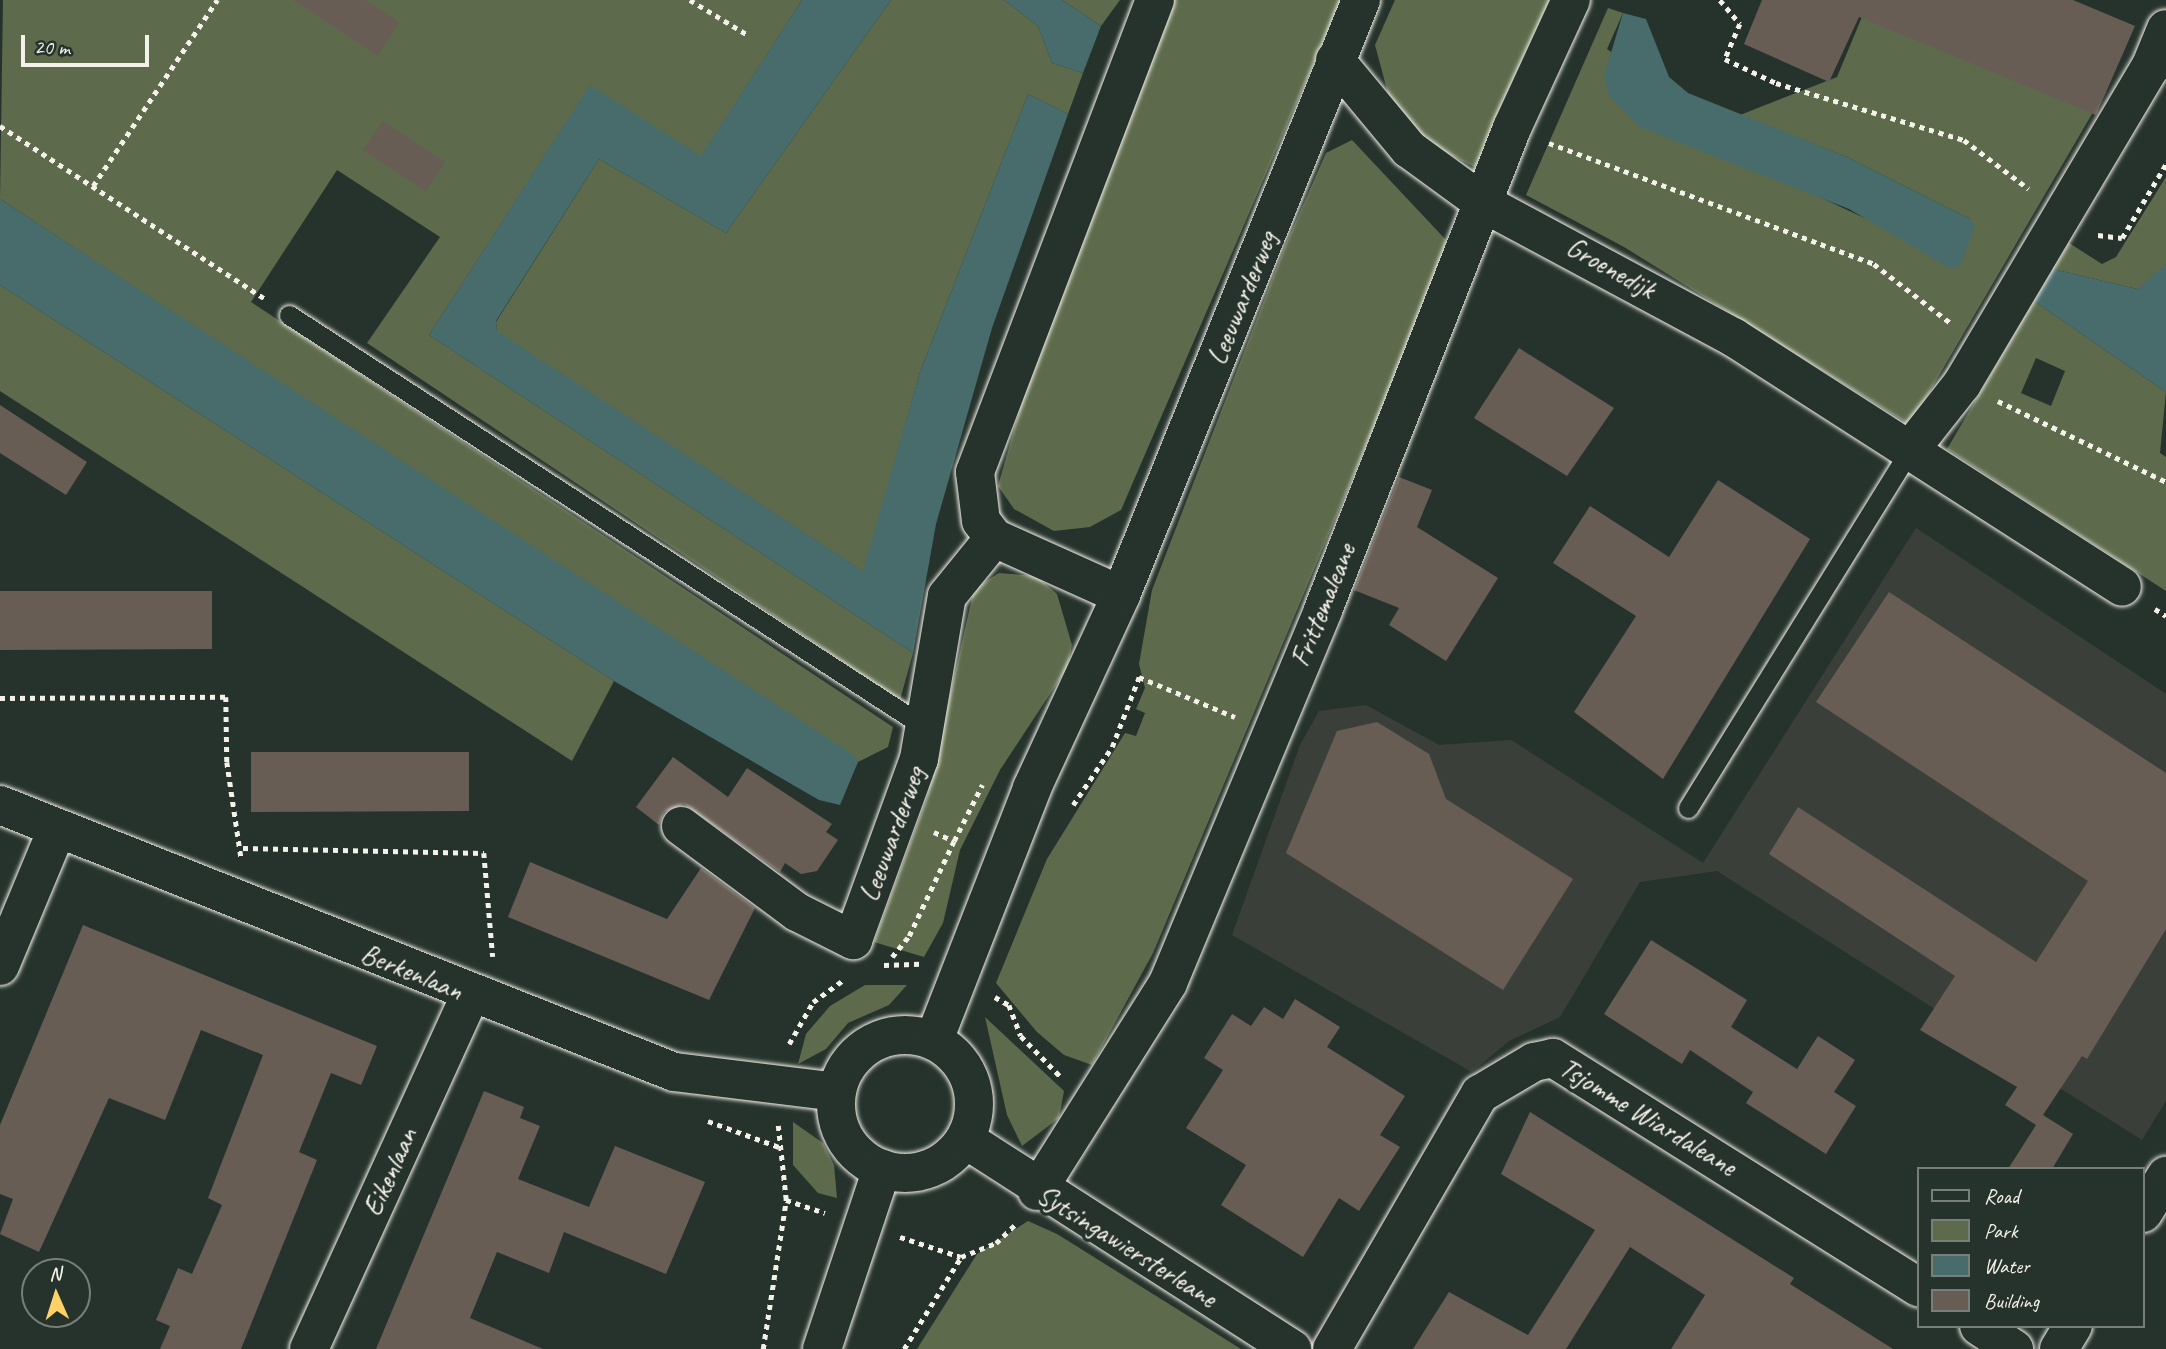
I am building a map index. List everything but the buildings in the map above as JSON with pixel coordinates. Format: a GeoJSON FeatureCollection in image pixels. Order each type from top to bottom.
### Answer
{"type":"FeatureCollection","features":[{"type":"Feature","properties":{"kind":"street"},"geometry":{"type":"LineString","coordinates":[[1121,595],[994,538],[981,521],[975,472],[1155,0]]}},
{"type":"Feature","properties":{"kind":"street","name":"Leeuwarderweg"},"geometry":{"type":"LineString","coordinates":[[934,1040],[1032,788],[1121,595],[1361,0]]}},
{"type":"Feature","properties":{"kind":"street","name":"Frittemaleane"},"geometry":{"type":"LineString","coordinates":[[1037,1191],[1168,983],[1268,731],[1323,610],[1512,128],[1571,0]]}},
{"type":"Feature","properties":{"kind":"street"},"geometry":{"type":"LineString","coordinates":[[1910,450],[1962,384],[2150,68],[2166,29]]}},
{"type":"Feature","properties":{"kind":"street","name":"Groenedijk"},"geometry":{"type":"LineString","coordinates":[[1335,61],[1409,149],[1483,203],[1733,337],[2122,587]]}},
{"type":"Feature","properties":{"kind":"street","name":"Leeuwarderweg"},"geometry":{"type":"LineString","coordinates":[[681,826],[797,912],[853,940],[902,816],[925,727],[947,596],[994,538]]}},
{"type":"Feature","properties":{"kind":"street","name":"Berkenlaan"},"geometry":{"type":"LineString","coordinates":[[0,805],[470,995],[674,1072],[783,1089],[836,1093]]}},
{"type":"Feature","properties":{"kind":"street"},"geometry":{"type":"LineString","coordinates":[[0,966],[57,829]]}},
{"type":"Feature","properties":{"kind":"street","name":"Eikenlaan"},"geometry":{"type":"LineString","coordinates":[[309,1349],[470,995]]}},
{"type":"Feature","properties":{"kind":"street"},"geometry":{"type":"LineString","coordinates":[[903,1034],[934,1040],[957,1058],[972,1083],[975,1112],[965,1139],[926,1170],[882,1169],[852,1150],[838,1123],[836,1093],[848,1063],[872,1042],[903,1034]]}},
{"type":"Feature","properties":{"kind":"street","name":"Tsjomme Wiardaleane"},"geometry":{"type":"LineString","coordinates":[[1332,1349],[1480,1094],[1534,1062],[1553,1058],[1918,1287]]}},
{"type":"Feature","properties":{"kind":"street","name":"Sytsingawiersterleane"},"geometry":{"type":"LineString","coordinates":[[965,1139],[1037,1191],[1292,1349]]}},
{"type":"Feature","properties":{"kind":"street"},"geometry":{"type":"LineString","coordinates":[[822,1349],[882,1169]]}},
{"type":"Feature","properties":{"kind":"street"},"geometry":{"type":"LineString","coordinates":[[2145,1210],[2166,1177]]}},
{"type":"Feature","properties":{"kind":"street"},"geometry":{"type":"LineString","coordinates":[[1982,1328],[2014,1349]]}},
{"type":"Feature","properties":{"kind":"street"},"geometry":{"type":"LineString","coordinates":[[2059,1349],[2072,1328]]}},
{"type":"Feature","properties":{"kind":"lane"},"geometry":{"type":"LineString","coordinates":[[289,315],[925,727]]}},
{"type":"Feature","properties":{"kind":"lane"},"geometry":{"type":"LineString","coordinates":[[1688,808],[1910,450]]}},
{"type":"Feature","properties":{"kind":"path"},"geometry":{"type":"LineString","coordinates":[[93,186],[217,0]]}},
{"type":"Feature","properties":{"kind":"path"},"geometry":{"type":"LineString","coordinates":[[691,0],[748,35]]}},
{"type":"Feature","properties":{"kind":"path"},"geometry":{"type":"LineString","coordinates":[[1720,0],[1740,23],[1726,59],[1776,83],[1964,140],[2063,215],[2104,238],[2122,238],[2166,164]]}},
{"type":"Feature","properties":{"kind":"path"},"geometry":{"type":"LineString","coordinates":[[0,126],[289,315]]}},
{"type":"Feature","properties":{"kind":"path"},"geometry":{"type":"LineString","coordinates":[[1512,128],[1874,264],[1982,349]]}},
{"type":"Feature","properties":{"kind":"path"},"geometry":{"type":"LineString","coordinates":[[1962,384],[2166,482]]}},
{"type":"Feature","properties":{"kind":"path"},"geometry":{"type":"LineString","coordinates":[[1069,810],[1112,747],[1139,677],[1268,731]]}},
{"type":"Feature","properties":{"kind":"path"},"geometry":{"type":"LineString","coordinates":[[0,698],[226,696],[227,761],[243,848],[234,900]]}},
{"type":"Feature","properties":{"kind":"path"},"geometry":{"type":"LineString","coordinates":[[886,965],[909,936],[982,785]]}},
{"type":"Feature","properties":{"kind":"path"},"geometry":{"type":"LineString","coordinates":[[902,816],[954,841]]}},
{"type":"Feature","properties":{"kind":"path"},"geometry":{"type":"LineString","coordinates":[[243,848],[484,853],[494,967],[470,995]]}},
{"type":"Feature","properties":{"kind":"path"},"geometry":{"type":"LineString","coordinates":[[763,1349],[786,1200],[778,1118],[790,1041],[813,1002],[853,974]]}},
{"type":"Feature","properties":{"kind":"path"},"geometry":{"type":"LineString","coordinates":[[991,994],[996,982]]}},
{"type":"Feature","properties":{"kind":"path"},"geometry":{"type":"LineString","coordinates":[[904,1349],[961,1257],[996,1243],[1037,1191]]}},
{"type":"Feature","properties":{"kind":"shaded area"},"geometry":{"type":"Polygon","coordinates":[[[1916,528],[2166,694],[2166,1101],[2142,1140],[1717,871],[1640,882],[1560,1017],[1509,1041],[1472,1072],[1232,935],[1300,745],[1319,711],[1366,705],[1439,745],[1511,740],[1703,863],[1916,528]]]}},
{"type":"Feature","properties":{"kind":"green space"},"geometry":{"type":"Polygon","coordinates":[[[3,0],[802,0],[701,157],[590,86],[429,335],[913,653],[900,700],[367,343],[440,237],[337,170],[251,302],[893,727],[888,747],[858,762],[0,199],[3,0]]]}},
{"type":"Feature","properties":{"kind":"green space"},"geometry":{"type":"Polygon","coordinates":[[[891,0],[1004,0],[1038,26],[1052,63],[1083,73],[1068,114],[1028,94],[920,372],[864,572],[497,332],[496,322],[599,159],[726,233],[891,0]]]}},
{"type":"Feature","properties":{"kind":"green space"},"geometry":{"type":"Polygon","coordinates":[[[1062,0],[1120,0],[1101,26],[1062,0]]]}},
{"type":"Feature","properties":{"kind":"green space"},"geometry":{"type":"Polygon","coordinates":[[[1164,0],[1341,0],[1121,510],[1090,527],[1054,531],[1014,509],[998,486],[1039,342],[1164,0]]]}},
{"type":"Feature","properties":{"kind":"green space"},"geometry":{"type":"Polygon","coordinates":[[[1395,0],[1552,0],[1478,169],[1418,138],[1389,97],[1375,45],[1395,0]]]}},
{"type":"Feature","properties":{"kind":"green space"},"geometry":{"type":"Polygon","coordinates":[[[1869,0],[2106,90],[1910,425],[1624,247],[1526,195],[1608,8],[1623,13],[1607,49],[1796,186],[1903,236],[1946,266],[1970,219],[1847,157],[1740,115],[1837,77],[1869,0]]]}},
{"type":"Feature","properties":{"kind":"green space"},"geometry":{"type":"Polygon","coordinates":[[[1352,140],[1446,240],[1444,260],[1153,953],[1092,1065],[1064,1055],[1037,1032],[996,983],[1047,859],[1125,733],[1136,736],[1145,713],[1136,709],[1145,688],[1139,664],[1152,590],[1285,246],[1326,153],[1352,140]]]}},
{"type":"Feature","properties":{"kind":"green space"},"geometry":{"type":"Polygon","coordinates":[[[2166,177],[2166,264],[2158,275],[2137,289],[2053,269],[2069,243],[2102,264],[2116,257],[2166,177]]]}},
{"type":"Feature","properties":{"kind":"green space"},"geometry":{"type":"Polygon","coordinates":[[[0,285],[614,681],[572,761],[0,391],[0,285]]]}},
{"type":"Feature","properties":{"kind":"green space"},"geometry":{"type":"Polygon","coordinates":[[[2034,301],[2166,392],[2160,453],[2166,457],[2166,591],[1947,449],[2034,301]],[[2036,358],[2021,393],[2051,406],[2065,371],[2036,358]]]}},
{"type":"Feature","properties":{"kind":"green space"},"geometry":{"type":"Polygon","coordinates":[[[999,573],[1036,576],[1057,594],[1072,645],[1067,668],[1000,770],[960,850],[943,923],[924,957],[874,942],[927,798],[974,589],[999,573]]]}},
{"type":"Feature","properties":{"kind":"green space"},"geometry":{"type":"Polygon","coordinates":[[[865,985],[907,985],[889,1005],[848,1023],[826,1049],[798,1064],[806,1034],[830,1006],[865,985]]]}},
{"type":"Feature","properties":{"kind":"green space"},"geometry":{"type":"Polygon","coordinates":[[[985,1017],[1064,1091],[1059,1118],[1022,1146],[1007,1115],[985,1017]]]}},
{"type":"Feature","properties":{"kind":"green space"},"geometry":{"type":"Polygon","coordinates":[[[793,1122],[823,1143],[834,1165],[837,1198],[818,1193],[793,1165],[793,1122]]]}},
{"type":"Feature","properties":{"kind":"green space"},"geometry":{"type":"Polygon","coordinates":[[[1028,1221],[1057,1234],[1241,1349],[917,1349],[977,1254],[1028,1221]]]}},
{"type":"Feature","properties":{"kind":"water"},"geometry":{"type":"Polygon","coordinates":[[[802,0],[891,0],[726,233],[599,159],[496,321],[497,331],[863,571],[920,372],[1028,94],[1068,114],[992,328],[936,524],[913,653],[429,335],[590,85],[701,156],[802,0]]]}},
{"type":"Feature","properties":{"kind":"water"},"geometry":{"type":"Polygon","coordinates":[[[1004,0],[1062,0],[1101,26],[1083,73],[1052,63],[1038,26],[1004,0]]]}},
{"type":"Feature","properties":{"kind":"water"},"geometry":{"type":"Polygon","coordinates":[[[1623,13],[1646,19],[1669,77],[1688,93],[1847,157],[1970,219],[1975,227],[1962,261],[1956,269],[1946,266],[1849,209],[1640,127],[1609,96],[1604,76],[1623,13]]]}},
{"type":"Feature","properties":{"kind":"water"},"geometry":{"type":"Polygon","coordinates":[[[0,199],[852,754],[858,762],[840,805],[819,800],[614,681],[0,285],[0,199]]]}},
{"type":"Feature","properties":{"kind":"water"},"geometry":{"type":"Polygon","coordinates":[[[2166,264],[2166,392],[2034,301],[2053,269],[2137,289],[2166,264]]]}}]}
